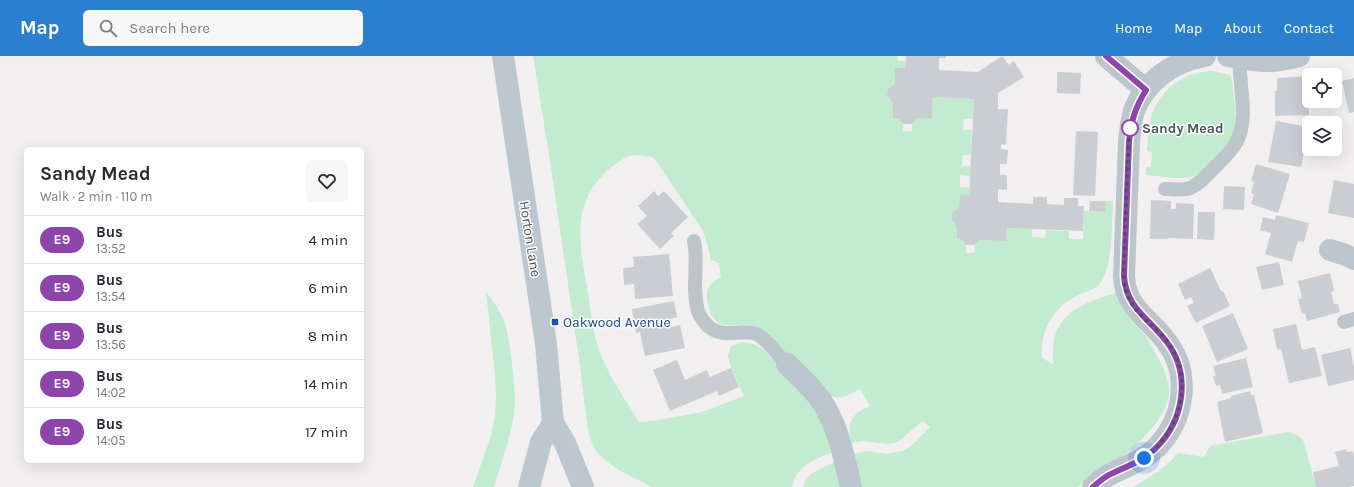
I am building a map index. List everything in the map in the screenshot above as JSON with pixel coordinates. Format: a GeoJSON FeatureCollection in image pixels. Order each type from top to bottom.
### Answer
{"type":"FeatureCollection","features":[{"type":"Feature","properties":{"kind":"street","name":"Horton Lane"},"geometry":{"type":"LineString","coordinates":[[503,56],[546,344],[553,423],[565,443],[583,487]]}},
{"type":"Feature","properties":{"kind":"street"},"geometry":{"type":"LineString","coordinates":[[1106,56],[1146,90]]}},
{"type":"Feature","properties":{"kind":"street"},"geometry":{"type":"LineString","coordinates":[[1093,487],[1112,473],[1144,458],[1156,448],[1172,427],[1182,397],[1182,377],[1174,353],[1166,341],[1134,306],[1127,294],[1124,282],[1130,127],[1135,110],[1146,90],[1160,76],[1177,64],[1204,56]]}},
{"type":"Feature","properties":{"kind":"street"},"geometry":{"type":"LineString","coordinates":[[1234,57],[1254,61],[1270,62],[1299,56]]}},
{"type":"Feature","properties":{"kind":"street"},"geometry":{"type":"LineString","coordinates":[[1330,250],[1354,259]]}},
{"type":"Feature","properties":{"kind":"street"},"geometry":{"type":"LineString","coordinates":[[787,364],[814,392],[828,412],[839,438],[851,487]]}},
{"type":"Feature","properties":{"kind":"street"},"geometry":{"type":"LineString","coordinates":[[529,487],[541,442],[553,423]]}},
{"type":"Feature","properties":{"kind":"lane"},"geometry":{"type":"LineString","coordinates":[[1165,189],[1186,189],[1196,185],[1225,156],[1236,142],[1242,126],[1243,118],[1240,75],[1234,57]]}},
{"type":"Feature","properties":{"kind":"lane"},"geometry":{"type":"LineString","coordinates":[[694,241],[696,262],[694,278],[695,292],[700,316],[705,323],[710,328],[722,333],[748,333],[758,335],[787,364]]}},
{"type":"Feature","properties":{"kind":"green space"},"geometry":{"type":"Polygon","coordinates":[[[533,56],[898,56],[898,61],[906,61],[905,68],[895,68],[895,84],[888,89],[887,96],[893,103],[893,119],[899,119],[903,124],[903,131],[912,131],[912,124],[917,118],[932,119],[933,97],[974,99],[973,119],[964,119],[963,130],[972,130],[971,155],[963,155],[962,166],[970,166],[970,176],[960,175],[960,187],[969,187],[969,195],[960,195],[959,207],[952,213],[952,220],[957,227],[957,239],[962,240],[966,245],[966,253],[974,253],[975,245],[979,240],[1006,241],[1007,228],[1032,229],[1032,237],[1045,238],[1046,230],[1069,231],[1069,239],[1083,239],[1084,211],[1105,212],[1106,201],[1113,201],[1111,245],[1104,277],[1097,287],[1071,299],[1056,312],[1046,328],[1043,338],[1042,358],[1053,364],[1054,339],[1063,321],[1070,314],[1087,303],[1116,293],[1127,315],[1148,340],[1166,375],[1169,387],[1169,397],[1161,417],[1146,435],[1123,456],[1094,473],[1078,487],[859,487],[850,454],[868,451],[887,454],[903,451],[912,445],[930,427],[922,421],[902,439],[895,443],[887,444],[863,441],[851,443],[849,430],[854,416],[870,406],[860,389],[840,398],[827,394],[765,331],[750,325],[725,325],[718,322],[710,311],[707,291],[710,285],[721,277],[719,263],[711,260],[703,231],[654,158],[633,155],[610,168],[594,186],[586,200],[580,230],[583,261],[594,329],[599,350],[612,378],[639,422],[653,421],[702,412],[744,396],[731,368],[728,356],[730,348],[742,342],[754,344],[761,348],[784,368],[808,393],[835,451],[815,460],[803,468],[794,479],[792,487],[652,487],[620,471],[596,451],[588,431],[550,161],[533,56]]]}},
{"type":"Feature","properties":{"kind":"green space"},"geometry":{"type":"Polygon","coordinates":[[[1211,71],[1231,75],[1235,114],[1232,136],[1223,149],[1206,168],[1194,176],[1186,178],[1168,178],[1146,175],[1146,167],[1151,167],[1152,152],[1147,151],[1150,121],[1160,98],[1174,84],[1182,79],[1201,72],[1211,71]]]}},
{"type":"Feature","properties":{"kind":"green space"},"geometry":{"type":"Polygon","coordinates":[[[486,292],[497,307],[504,321],[510,346],[515,404],[510,436],[494,487],[473,487],[491,436],[495,416],[495,375],[486,292]]]}},
{"type":"Feature","properties":{"kind":"green space"},"geometry":{"type":"Polygon","coordinates":[[[1289,432],[1297,435],[1303,440],[1316,487],[1133,487],[1163,468],[1178,453],[1204,457],[1210,446],[1289,432]]]}},
{"type":"Feature","properties":{"kind":"green space"},"geometry":{"type":"Polygon","coordinates":[[[838,461],[843,487],[803,487],[809,477],[817,470],[838,461]]]}},
{"type":"Feature","properties":{"kind":"building"},"geometry":{"type":"Polygon","coordinates":[[[906,56],[946,56],[946,58],[939,58],[939,70],[978,72],[1002,56],[1009,65],[1014,61],[1024,77],[998,93],[998,109],[1008,109],[1006,145],[1001,144],[1001,149],[1008,150],[1007,164],[1000,164],[1000,175],[1007,175],[1007,190],[998,189],[998,202],[1033,204],[1033,197],[1047,197],[1047,204],[1064,205],[1064,198],[1078,198],[1078,206],[1084,206],[1083,231],[1007,228],[1006,241],[979,240],[975,245],[966,245],[962,240],[957,239],[957,227],[952,220],[952,213],[959,207],[960,194],[969,195],[974,99],[933,97],[932,119],[917,118],[912,124],[903,124],[899,119],[893,119],[893,103],[887,96],[888,89],[895,84],[895,68],[905,68],[906,56]]]}},
{"type":"Feature","properties":{"kind":"building"},"geometry":{"type":"Polygon","coordinates":[[[1057,72],[1081,73],[1080,94],[1057,93],[1057,72]]]}},
{"type":"Feature","properties":{"kind":"building"},"geometry":{"type":"Polygon","coordinates":[[[1302,76],[1302,108],[1309,108],[1309,115],[1275,116],[1275,91],[1277,91],[1277,78],[1302,76]]]}},
{"type":"Feature","properties":{"kind":"building"},"geometry":{"type":"Polygon","coordinates":[[[1354,78],[1354,112],[1349,113],[1342,81],[1354,78]]]}},
{"type":"Feature","properties":{"kind":"building"},"geometry":{"type":"Polygon","coordinates":[[[1276,121],[1302,126],[1303,156],[1301,167],[1268,162],[1276,121]]]}},
{"type":"Feature","properties":{"kind":"building"},"geometry":{"type":"Polygon","coordinates":[[[1076,131],[1098,132],[1095,196],[1073,195],[1076,131]]]}},
{"type":"Feature","properties":{"kind":"building"},"geometry":{"type":"Polygon","coordinates":[[[1256,164],[1290,174],[1278,213],[1251,204],[1254,194],[1251,193],[1254,182],[1251,181],[1256,164]]]}},
{"type":"Feature","properties":{"kind":"building"},"geometry":{"type":"Polygon","coordinates":[[[1334,180],[1354,184],[1354,218],[1328,213],[1334,180]]]}},
{"type":"Feature","properties":{"kind":"building"},"geometry":{"type":"Polygon","coordinates":[[[1224,186],[1245,187],[1244,210],[1223,209],[1224,186]]]}},
{"type":"Feature","properties":{"kind":"building"},"geometry":{"type":"Polygon","coordinates":[[[654,191],[658,196],[664,191],[688,217],[671,233],[674,236],[660,249],[637,224],[647,216],[638,206],[654,191]]]}},
{"type":"Feature","properties":{"kind":"building"},"geometry":{"type":"Polygon","coordinates":[[[1151,200],[1171,201],[1171,209],[1176,209],[1176,203],[1194,204],[1193,239],[1150,239],[1151,200]]]}},
{"type":"Feature","properties":{"kind":"building"},"geometry":{"type":"Polygon","coordinates":[[[1090,201],[1106,201],[1105,212],[1089,211],[1090,201]]]}},
{"type":"Feature","properties":{"kind":"building"},"geometry":{"type":"Polygon","coordinates":[[[1198,212],[1215,212],[1214,240],[1197,239],[1198,212]]]}},
{"type":"Feature","properties":{"kind":"building"},"geometry":{"type":"Polygon","coordinates":[[[1276,215],[1309,223],[1304,242],[1298,241],[1292,262],[1265,254],[1271,233],[1260,230],[1263,217],[1275,220],[1276,215]]]}},
{"type":"Feature","properties":{"kind":"building"},"geometry":{"type":"Polygon","coordinates":[[[669,254],[673,296],[635,299],[634,284],[624,285],[623,268],[634,267],[633,257],[669,254]]]}},
{"type":"Feature","properties":{"kind":"building"},"geometry":{"type":"Polygon","coordinates":[[[1279,262],[1284,285],[1262,290],[1256,267],[1279,262]]]}},
{"type":"Feature","properties":{"kind":"building"},"geometry":{"type":"Polygon","coordinates":[[[1210,268],[1230,306],[1196,323],[1187,306],[1194,303],[1191,297],[1185,300],[1178,284],[1210,268]]]}},
{"type":"Feature","properties":{"kind":"building"},"geometry":{"type":"Polygon","coordinates":[[[1330,273],[1334,291],[1331,292],[1334,304],[1338,304],[1340,312],[1307,321],[1305,313],[1302,314],[1298,299],[1302,298],[1298,281],[1330,273]]]}},
{"type":"Feature","properties":{"kind":"building"},"geometry":{"type":"Polygon","coordinates":[[[674,301],[677,317],[665,320],[667,328],[680,325],[685,348],[645,356],[640,332],[636,333],[632,309],[674,301]]]}},
{"type":"Feature","properties":{"kind":"building"},"geometry":{"type":"Polygon","coordinates":[[[1233,313],[1248,349],[1217,362],[1202,326],[1233,313]]]}},
{"type":"Feature","properties":{"kind":"building"},"geometry":{"type":"Polygon","coordinates":[[[1296,324],[1302,350],[1315,347],[1322,376],[1289,383],[1281,349],[1277,350],[1273,329],[1296,324]]]}},
{"type":"Feature","properties":{"kind":"building"},"geometry":{"type":"Polygon","coordinates":[[[1350,348],[1354,367],[1354,380],[1328,386],[1321,355],[1350,348]]]}},
{"type":"Feature","properties":{"kind":"building"},"geometry":{"type":"Polygon","coordinates":[[[1246,358],[1253,387],[1222,394],[1220,385],[1216,386],[1213,376],[1216,376],[1213,366],[1246,358]]]}},
{"type":"Feature","properties":{"kind":"building"},"geometry":{"type":"Polygon","coordinates":[[[677,360],[685,380],[707,370],[710,377],[731,368],[739,387],[719,396],[717,391],[670,411],[653,370],[677,360]]]}},
{"type":"Feature","properties":{"kind":"building"},"geometry":{"type":"Polygon","coordinates":[[[1250,391],[1251,395],[1254,395],[1263,433],[1225,442],[1217,402],[1231,398],[1231,396],[1250,391]]]}},
{"type":"Feature","properties":{"kind":"building"},"geometry":{"type":"Polygon","coordinates":[[[1346,449],[1347,452],[1353,451],[1354,455],[1354,486],[1316,487],[1313,472],[1339,466],[1335,452],[1346,449]]]}},
{"type":"Feature","properties":{"kind":"bus line","name":"E9"},"geometry":{"type":"LineString","coordinates":[[1093,487],[1112,473],[1138,462],[1156,448],[1172,427],[1182,397],[1182,377],[1174,353],[1166,341],[1138,312],[1125,288],[1126,211],[1130,127],[1138,102],[1146,90],[1106,56]]}},
{"type":"Feature","properties":{"kind":"place","name":"Sandy Mead"},"geometry":{"type":"Point","coordinates":[1130,128]}},
{"type":"Feature","properties":{"kind":"place","name":"Oakwood Avenue"},"geometry":{"type":"Point","coordinates":[555,322]}},
{"type":"Feature","properties":{"kind":"route"},"geometry":{"type":"LineString","coordinates":[[1130,128],[1124,276],[1125,288],[1138,312],[1160,334],[1174,353],[1182,377],[1182,397],[1172,427],[1156,448],[1144,458]]}}]}
